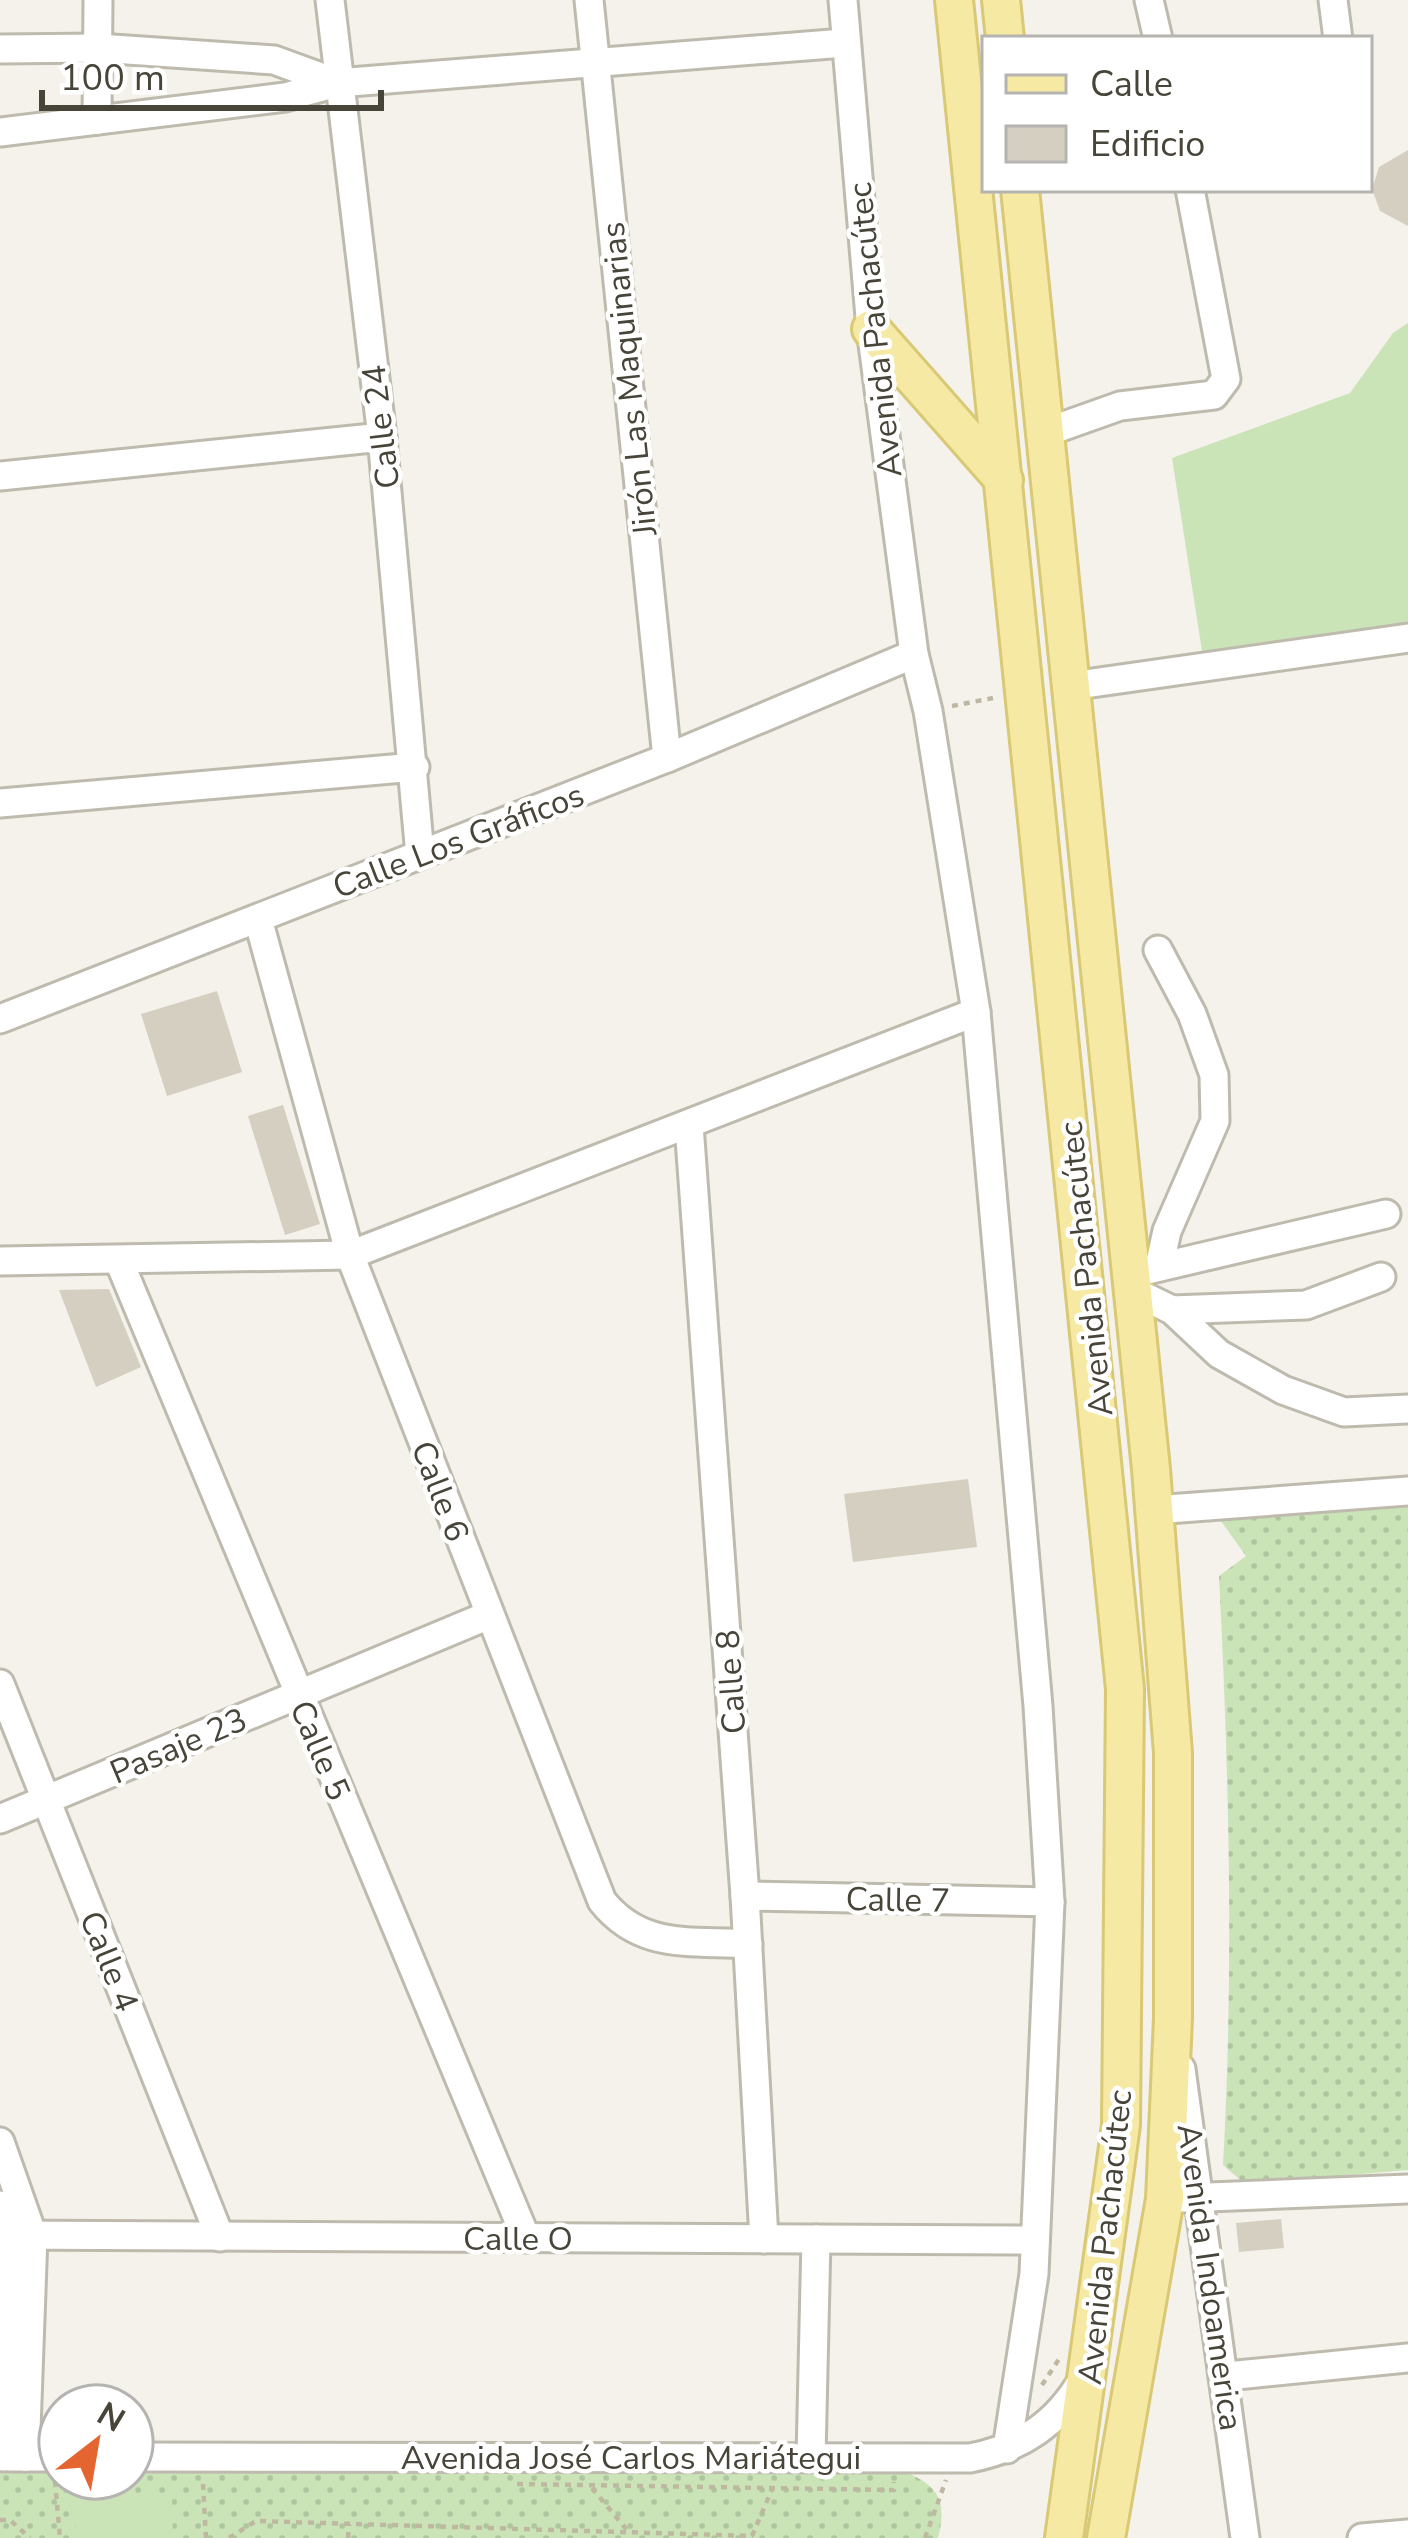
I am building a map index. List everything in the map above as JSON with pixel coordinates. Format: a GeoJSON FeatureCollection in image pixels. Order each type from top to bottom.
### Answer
{"type":"FeatureCollection","features":[{"type":"Feature","properties":{"kind":"main road","name":"Avenida Pachacútec"},"geometry":{"type":"LineString","coordinates":[[953,0],[1125,1689],[1121,2125],[1064,2538]]}},
{"type":"Feature","properties":{"kind":"main road"},"geometry":{"type":"LineString","coordinates":[[1001,0],[1005,36]]}},
{"type":"Feature","properties":{"kind":"main road","name":"Avenida Pachacútec"},"geometry":{"type":"LineString","coordinates":[[1020,192],[1071,686],[1141,1277],[1172,1732],[1173,2018],[1165,2199],[1106,2538]]}},
{"type":"Feature","properties":{"kind":"main road"},"geometry":{"type":"LineString","coordinates":[[871,329],[1004,480]]}},
{"type":"Feature","properties":{"kind":"main road"},"geometry":{"type":"LineString","coordinates":[[1124,1952],[1173,1956]]}},
{"type":"Feature","properties":{"kind":"street"},"geometry":{"type":"LineString","coordinates":[[97,120],[98,0]]}},
{"type":"Feature","properties":{"kind":"street","name":"Calle 24"},"geometry":{"type":"LineString","coordinates":[[330,0],[382,437],[420,855]]}},
{"type":"Feature","properties":{"kind":"street","name":"Jirón Las Maquinarias"},"geometry":{"type":"LineString","coordinates":[[589,0],[667,758]]}},
{"type":"Feature","properties":{"kind":"street","name":"Avenida Pachacútec"},"geometry":{"type":"LineString","coordinates":[[843,0],[871,329],[914,654],[928,711],[976,1012],[1038,1706],[1050,1902],[1035,2240],[1026,2348],[1007,2449]]}},
{"type":"Feature","properties":{"kind":"street"},"geometry":{"type":"LineString","coordinates":[[1149,0],[1157,36]]}},
{"type":"Feature","properties":{"kind":"street"},"geometry":{"type":"LineString","coordinates":[[1333,0],[1338,36]]}},
{"type":"Feature","properties":{"kind":"street"},"geometry":{"type":"LineString","coordinates":[[0,132],[285,97],[337,83],[844,44]]}},
{"type":"Feature","properties":{"kind":"street"},"geometry":{"type":"LineString","coordinates":[[0,49],[98,48],[274,60],[337,83]]}},
{"type":"Feature","properties":{"kind":"street"},"geometry":{"type":"LineString","coordinates":[[1044,433],[1120,406],[1214,395],[1222,389],[1226,379],[1191,192]]}},
{"type":"Feature","properties":{"kind":"street"},"geometry":{"type":"LineString","coordinates":[[0,476],[382,437]]}},
{"type":"Feature","properties":{"kind":"street"},"geometry":{"type":"LineString","coordinates":[[1071,686],[1408,638]]}},
{"type":"Feature","properties":{"kind":"street","name":"Calle Los Gráficos"},"geometry":{"type":"LineString","coordinates":[[0,1019],[667,758],[914,654]]}},
{"type":"Feature","properties":{"kind":"street"},"geometry":{"type":"LineString","coordinates":[[0,803],[415,766]]}},
{"type":"Feature","properties":{"kind":"street","name":"Calle 6"},"geometry":{"type":"LineString","coordinates":[[258,919],[350,1255],[602,1901],[621,1925],[646,1937],[748,1944]]}},
{"type":"Feature","properties":{"kind":"street"},"geometry":{"type":"LineString","coordinates":[[1141,1277],[1215,1120],[1214,1075],[1192,1014],[1158,950]]}},
{"type":"Feature","properties":{"kind":"street"},"geometry":{"type":"LineString","coordinates":[[0,1261],[350,1255],[976,1012]]}},
{"type":"Feature","properties":{"kind":"street","name":"Calle 8"},"geometry":{"type":"LineString","coordinates":[[689,1125],[746,1896],[764,2239]]}},
{"type":"Feature","properties":{"kind":"street"},"geometry":{"type":"LineString","coordinates":[[1141,1277],[1386,1214]]}},
{"type":"Feature","properties":{"kind":"street","name":"Calle 5"},"geometry":{"type":"LineString","coordinates":[[119,1261],[526,2238]]}},
{"type":"Feature","properties":{"kind":"street"},"geometry":{"type":"LineString","coordinates":[[1141,1277],[1220,1354],[1283,1390],[1344,1412],[1408,1409]]}},
{"type":"Feature","properties":{"kind":"street"},"geometry":{"type":"LineString","coordinates":[[1172,1310],[1306,1305],[1381,1277]]}},
{"type":"Feature","properties":{"kind":"street"},"geometry":{"type":"LineString","coordinates":[[1154,1510],[1408,1491]]}},
{"type":"Feature","properties":{"kind":"street","name":"Pasaje 23"},"geometry":{"type":"LineString","coordinates":[[0,1820],[489,1616]]}},
{"type":"Feature","properties":{"kind":"street","name":"Calle 4"},"geometry":{"type":"LineString","coordinates":[[0,1684],[220,2237]]}},
{"type":"Feature","properties":{"kind":"street","name":"Calle 7"},"geometry":{"type":"LineString","coordinates":[[746,1896],[1050,1902]]}},
{"type":"Feature","properties":{"kind":"street","name":"Avenida Indoamerica"},"geometry":{"type":"LineString","coordinates":[[1173,2018],[1227,2376],[1245,2538]]}},
{"type":"Feature","properties":{"kind":"street"},"geometry":{"type":"LineString","coordinates":[[0,2142],[15,2236],[28,2457]]}},
{"type":"Feature","properties":{"kind":"street"},"geometry":{"type":"LineString","coordinates":[[1165,2199],[1408,2189]]}},
{"type":"Feature","properties":{"kind":"street"},"geometry":{"type":"LineString","coordinates":[[0,2205],[15,2236]]}},
{"type":"Feature","properties":{"kind":"street","name":"Calle O"},"geometry":{"type":"LineString","coordinates":[[15,2236],[1035,2240]]}},
{"type":"Feature","properties":{"kind":"street"},"geometry":{"type":"LineString","coordinates":[[811,2457],[816,2240]]}},
{"type":"Feature","properties":{"kind":"street"},"geometry":{"type":"LineString","coordinates":[[1227,2376],[1408,2358]]}},
{"type":"Feature","properties":{"kind":"street","name":"Avenida José Carlos Mariátegui"},"geometry":{"type":"LineString","coordinates":[[156,2457],[953,2457],[1007,2449],[1059,2413],[1091,2365]]}},
{"type":"Feature","properties":{"kind":"street"},"geometry":{"type":"LineString","coordinates":[[1362,2538],[1408,2534]]}},
{"type":"Feature","properties":{"kind":"path"},"geometry":{"type":"LineString","coordinates":[[928,711],[1007,696]]}},
{"type":"Feature","properties":{"kind":"path"},"geometry":{"type":"LineString","coordinates":[[28,2457],[60,2538]]}},
{"type":"Feature","properties":{"kind":"path"},"geometry":{"type":"LineString","coordinates":[[193,2457],[203,2480],[206,2538]]}},
{"type":"Feature","properties":{"kind":"path"},"geometry":{"type":"LineString","coordinates":[[579,2457],[581,2477],[628,2532]]}},
{"type":"Feature","properties":{"kind":"path"},"geometry":{"type":"LineString","coordinates":[[229,2538],[256,2521],[752,2537],[773,2497],[772,2457]]}},
{"type":"Feature","properties":{"kind":"path"},"geometry":{"type":"LineString","coordinates":[[926,2538],[953,2457]]}},
{"type":"Feature","properties":{"kind":"path"},"geometry":{"type":"LineString","coordinates":[[0,2520],[10,2520],[30,2538]]}},
{"type":"Feature","properties":{"kind":"path"},"geometry":{"type":"LineString","coordinates":[[348,2538],[350,2524]]}},
{"type":"Feature","properties":{"kind":"green space"},"geometry":{"type":"Polygon","coordinates":[[[1408,323],[1408,626],[1260,649],[1202,651],[1172,458],[1350,393],[1393,333],[1408,323]]]}},
{"type":"Feature","properties":{"kind":"green space"},"geometry":{"type":"Polygon","coordinates":[[[1408,1489],[1408,2170],[1245,2184],[1223,2165],[1229,1870],[1219,1576],[1246,1556],[1216,1514],[1408,1489]]]}},
{"type":"Feature","properties":{"kind":"green space"},"geometry":{"type":"Polygon","coordinates":[[[0,2468],[36,2468],[36,2502],[156,2502],[156,2469],[907,2473],[934,2490],[942,2515],[938,2538],[0,2538],[0,2468]]]}},
{"type":"Feature","properties":{"kind":"green space"},"geometry":{"type":"Polygon","coordinates":[[[156,2495],[172,2495],[173,2538],[76,2538],[75,2502],[156,2502],[156,2495]]]}},
{"type":"Feature","properties":{"kind":"building"},"geometry":{"type":"Polygon","coordinates":[[[1408,150],[1408,226],[1380,211],[1372,189],[1379,167],[1408,150]]]}},
{"type":"Feature","properties":{"kind":"building"},"geometry":{"type":"Polygon","coordinates":[[[217,991],[242,1072],[167,1096],[141,1014],[217,991]]]}},
{"type":"Feature","properties":{"kind":"building"},"geometry":{"type":"Polygon","coordinates":[[[283,1105],[320,1224],[285,1235],[248,1116],[283,1105]]]}},
{"type":"Feature","properties":{"kind":"building"},"geometry":{"type":"Polygon","coordinates":[[[109,1289],[141,1367],[96,1387],[59,1290],[109,1289]]]}},
{"type":"Feature","properties":{"kind":"building"},"geometry":{"type":"Polygon","coordinates":[[[968,1479],[977,1547],[853,1562],[844,1494],[968,1479]]]}},
{"type":"Feature","properties":{"kind":"building"},"geometry":{"type":"Polygon","coordinates":[[[1281,2219],[1284,2248],[1239,2252],[1236,2223],[1281,2219]]]}}]}
